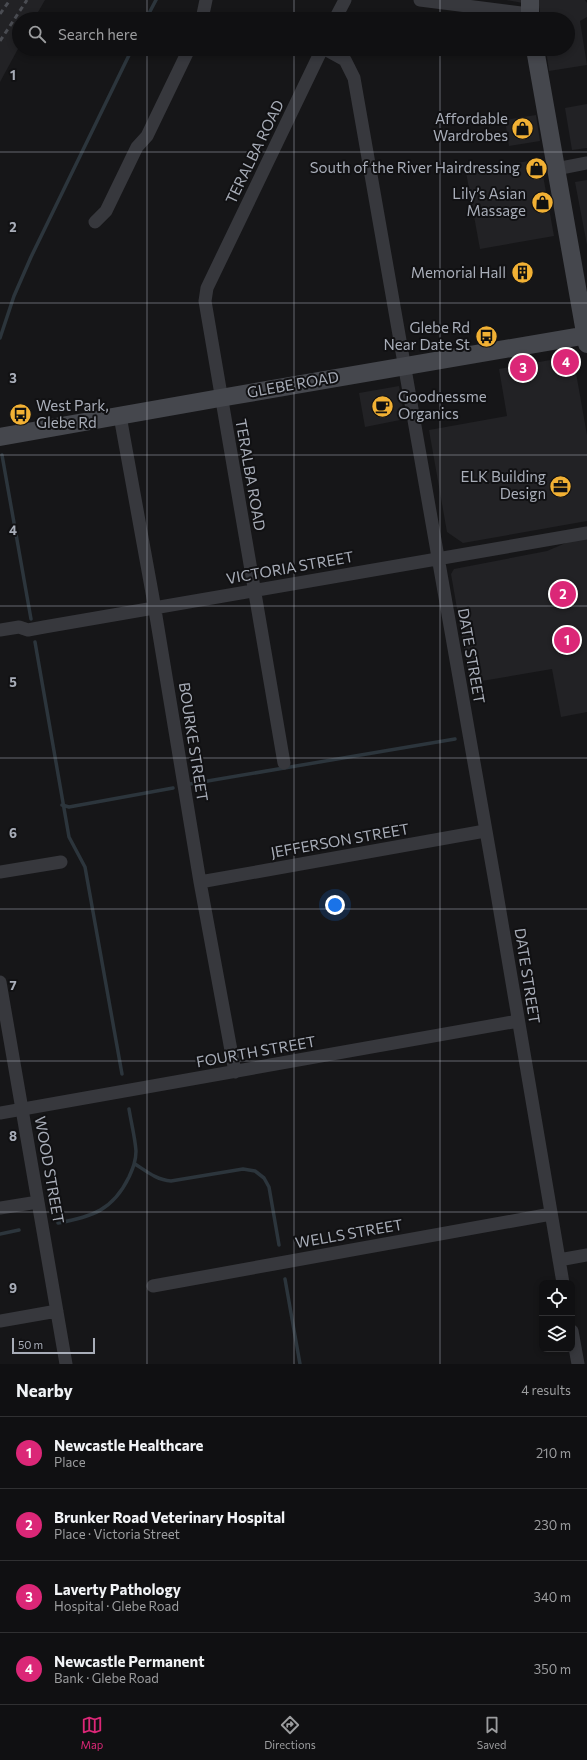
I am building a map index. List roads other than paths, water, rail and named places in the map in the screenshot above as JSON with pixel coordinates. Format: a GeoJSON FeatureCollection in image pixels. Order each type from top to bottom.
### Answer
{"type":"FeatureCollection","features":[{"type":"Feature","properties":{"kind":"main road"},"geometry":{"type":"LineString","coordinates":[[536,56],[586,338]]}},
{"type":"Feature","properties":{"kind":"main road","name":"GLEBE ROAD"},"geometry":{"type":"LineString","coordinates":[[0,437],[405,366],[586,338]]}},
{"type":"Feature","properties":{"kind":"street"},"geometry":{"type":"LineString","coordinates":[[203,12],[206,0]]}},
{"type":"Feature","properties":{"kind":"street"},"geometry":{"type":"LineString","coordinates":[[339,12],[345,0]]}},
{"type":"Feature","properties":{"kind":"street"},"geometry":{"type":"LineString","coordinates":[[420,0],[530,11]]}},
{"type":"Feature","properties":{"kind":"street"},"geometry":{"type":"LineString","coordinates":[[95,222],[106,211],[137,146],[147,136],[186,56]]}},
{"type":"Feature","properties":{"kind":"street","name":"TERALBA ROAD"},"geometry":{"type":"LineString","coordinates":[[284,763],[220,398],[205,301],[207,288],[319,56]]}},
{"type":"Feature","properties":{"kind":"street","name":"DATE STREET"},"geometry":{"type":"LineString","coordinates":[[338,56],[345,60],[354,78],[562,1280]]}},
{"type":"Feature","properties":{"kind":"street"},"geometry":{"type":"LineString","coordinates":[[556,169],[587,163]]}},
{"type":"Feature","properties":{"kind":"street","name":"BOURKE STREET"},"geometry":{"type":"LineString","coordinates":[[120,416],[200,882],[235,1072]]}},
{"type":"Feature","properties":{"kind":"street","name":"VICTORIA STREET"},"geometry":{"type":"LineString","coordinates":[[0,630],[19,627],[28,630],[587,533]]}},
{"type":"Feature","properties":{"kind":"street","name":"JEFFERSON STREET"},"geometry":{"type":"LineString","coordinates":[[200,882],[485,831]]}},
{"type":"Feature","properties":{"kind":"street"},"geometry":{"type":"LineString","coordinates":[[0,872],[61,862]]}},
{"type":"Feature","properties":{"kind":"street","name":"WOOD STREET"},"geometry":{"type":"LineString","coordinates":[[0,982],[66,1364]]}},
{"type":"Feature","properties":{"kind":"street","name":"FOURTH STREET"},"geometry":{"type":"LineString","coordinates":[[0,1113],[518,1021]]}},
{"type":"Feature","properties":{"kind":"street"},"geometry":{"type":"LineString","coordinates":[[0,1208],[38,1202]]}},
{"type":"Feature","properties":{"kind":"street","name":"WELLS STREET"},"geometry":{"type":"LineString","coordinates":[[153,1286],[551,1214]]}},
{"type":"Feature","properties":{"kind":"street"},"geometry":{"type":"LineString","coordinates":[[559,1260],[587,1255]]}},
{"type":"Feature","properties":{"kind":"street"},"geometry":{"type":"LineString","coordinates":[[0,1321],[57,1311]]}},
{"type":"Feature","properties":{"kind":"street"},"geometry":{"type":"LineString","coordinates":[[575,1348],[578,1364]]}},
{"type":"Feature","properties":{"kind":"waterway"},"geometry":{"type":"LineString","coordinates":[[150,12],[156,0]]}},
{"type":"Feature","properties":{"kind":"waterway"},"geometry":{"type":"LineString","coordinates":[[0,338],[14,296],[31,257],[129,56]]}},
{"type":"Feature","properties":{"kind":"waterway"},"geometry":{"type":"LineString","coordinates":[[2,455],[31,619]]}},
{"type":"Feature","properties":{"kind":"waterway"},"geometry":{"type":"LineString","coordinates":[[35,642],[69,837],[85,867],[122,1074]]}},
{"type":"Feature","properties":{"kind":"waterway"},"geometry":{"type":"LineString","coordinates":[[190,784],[455,739]]}},
{"type":"Feature","properties":{"kind":"waterway"},"geometry":{"type":"LineString","coordinates":[[62,805],[69,807],[173,788]]}},
{"type":"Feature","properties":{"kind":"waterway"},"geometry":{"type":"LineString","coordinates":[[58,1223],[91,1215],[108,1204],[123,1188],[132,1171],[136,1155],[135,1140],[129,1109]]}},
{"type":"Feature","properties":{"kind":"waterway"},"geometry":{"type":"LineString","coordinates":[[135,1164],[156,1177],[171,1181],[243,1169],[255,1171],[264,1178],[269,1187],[279,1245]]}},
{"type":"Feature","properties":{"kind":"waterway"},"geometry":{"type":"LineString","coordinates":[[0,1234],[19,1230]]}},
{"type":"Feature","properties":{"kind":"waterway"},"geometry":{"type":"LineString","coordinates":[[285,1279],[300,1364]]}},
{"type":"Feature","properties":{"kind":"railway"},"geometry":{"type":"LineString","coordinates":[[0,14],[10,0]]}},
{"type":"Feature","properties":{"kind":"railway"},"geometry":{"type":"LineString","coordinates":[[19,12],[27,0]]}},
{"type":"Feature","properties":{"kind":"railway"},"geometry":{"type":"LineString","coordinates":[[0,41],[12,23]]}},
{"type":"Feature","properties":{"kind":"place","name":"Affordable Wardrobes"},"geometry":{"type":"Point","coordinates":[523,128]}},
{"type":"Feature","properties":{"kind":"place","name":"South of the River Hairdressing"},"geometry":{"type":"Point","coordinates":[536,168]}},
{"type":"Feature","properties":{"kind":"place","name":"Lily’s Asian Massage"},"geometry":{"type":"Point","coordinates":[542,203]}},
{"type":"Feature","properties":{"kind":"place","name":"Memorial Hall"},"geometry":{"type":"Point","coordinates":[522,273]}},
{"type":"Feature","properties":{"kind":"place","name":"Glebe Rd Near Date St"},"geometry":{"type":"Point","coordinates":[486,337]}},
{"type":"Feature","properties":{"kind":"place","name":"Newcastle Permanent"},"geometry":{"type":"Point","coordinates":[566,362]}},
{"type":"Feature","properties":{"kind":"place","name":"Laverty Pathology"},"geometry":{"type":"Point","coordinates":[523,368]}},
{"type":"Feature","properties":{"kind":"place","name":"Goodnessme Organics"},"geometry":{"type":"Point","coordinates":[382,406]}},
{"type":"Feature","properties":{"kind":"place","name":"West Park, Glebe Rd"},"geometry":{"type":"Point","coordinates":[21,415]}},
{"type":"Feature","properties":{"kind":"place","name":"ELK Building Design"},"geometry":{"type":"Point","coordinates":[561,486]}},
{"type":"Feature","properties":{"kind":"place","name":"Brunker Road Veterinary Hospital"},"geometry":{"type":"Point","coordinates":[563,594]}},
{"type":"Feature","properties":{"kind":"place","name":"Newcastle Healthcare"},"geometry":{"type":"Point","coordinates":[567,640]}}]}
